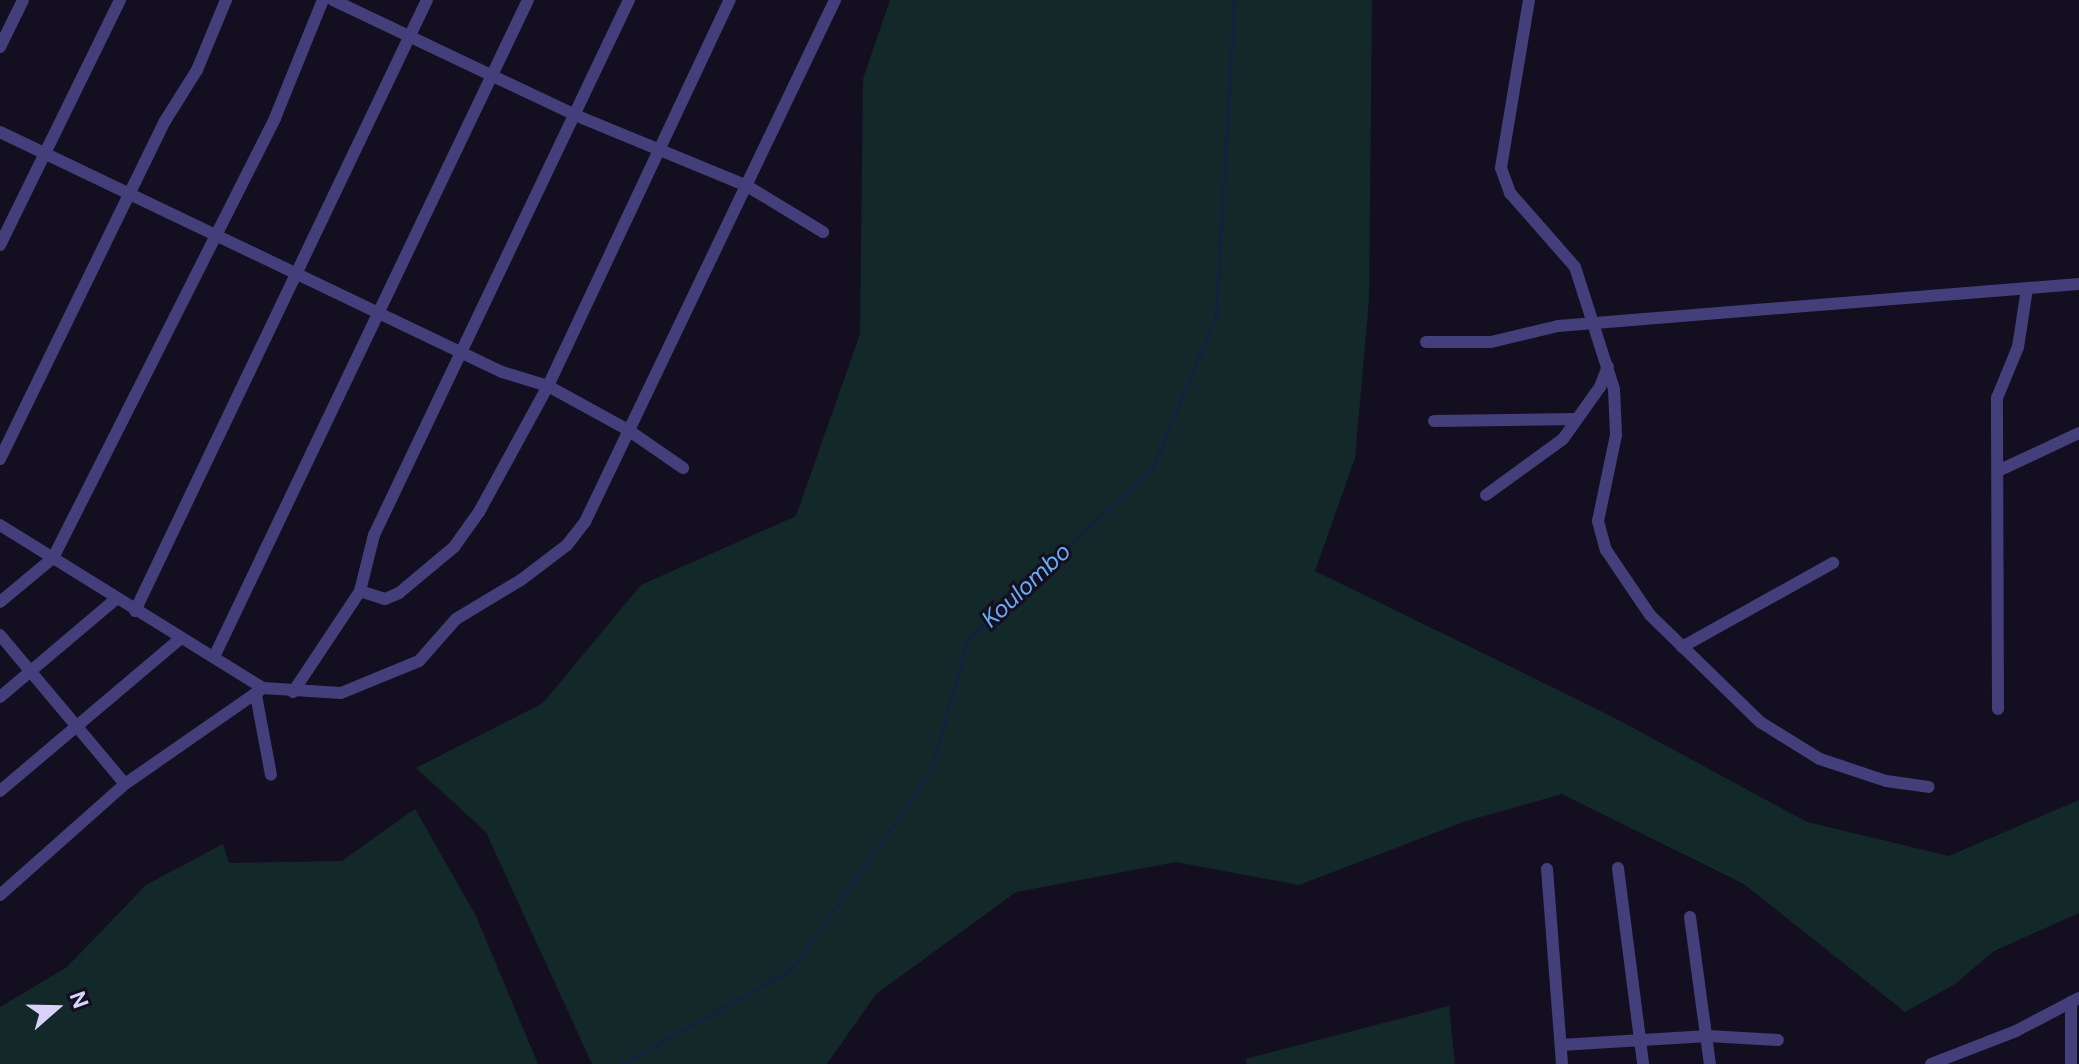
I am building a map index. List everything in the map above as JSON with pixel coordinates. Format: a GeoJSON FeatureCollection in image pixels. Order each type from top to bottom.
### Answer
{"type":"FeatureCollection","features":[{"type":"Feature","properties":{"kind":"street"},"geometry":{"type":"LineString","coordinates":[[0,47],[23,0]]}},
{"type":"Feature","properties":{"kind":"street"},"geometry":{"type":"LineString","coordinates":[[0,245],[120,0]]}},
{"type":"Feature","properties":{"kind":"street"},"geometry":{"type":"LineString","coordinates":[[0,459],[131,193],[197,70],[226,0]]}},
{"type":"Feature","properties":{"kind":"street"},"geometry":{"type":"LineString","coordinates":[[0,602],[53,558],[213,232],[275,118],[323,0]]}},
{"type":"Feature","properties":{"kind":"street"},"geometry":{"type":"LineString","coordinates":[[333,0],[409,38],[491,72],[575,115],[747,186],[823,232]]}},
{"type":"Feature","properties":{"kind":"street"},"geometry":{"type":"LineString","coordinates":[[135,611],[427,0]]}},
{"type":"Feature","properties":{"kind":"street"},"geometry":{"type":"LineString","coordinates":[[214,657],[382,314],[491,72],[528,0]]}},
{"type":"Feature","properties":{"kind":"street"},"geometry":{"type":"LineString","coordinates":[[293,692],[360,591],[374,535],[629,0]]}},
{"type":"Feature","properties":{"kind":"street"},"geometry":{"type":"LineString","coordinates":[[360,591],[385,599],[399,593],[454,547],[548,386],[730,0]]}},
{"type":"Feature","properties":{"kind":"street"},"geometry":{"type":"LineString","coordinates":[[0,525],[180,639],[214,657],[260,691],[341,693],[419,661],[456,619],[499,595],[567,545],[597,504],[628,430],[835,0]]}},
{"type":"Feature","properties":{"kind":"street"},"geometry":{"type":"LineString","coordinates":[[1529,0],[1501,168],[1510,193],[1566,251],[1608,366],[1618,413],[1598,521],[1600,535],[1650,615],[1760,722],[1820,759],[1886,781],[1929,787]]}},
{"type":"Feature","properties":{"kind":"street"},"geometry":{"type":"LineString","coordinates":[[0,132],[298,271],[462,353],[548,386],[628,430],[683,468]]}},
{"type":"Feature","properties":{"kind":"street"},"geometry":{"type":"LineString","coordinates":[[1426,342],[1491,342],[1558,326],[2079,284]]}},
{"type":"Feature","properties":{"kind":"street"},"geometry":{"type":"LineString","coordinates":[[1998,709],[2000,470],[1997,398],[2018,347],[2027,289]]}},
{"type":"Feature","properties":{"kind":"street"},"geometry":{"type":"LineString","coordinates":[[1486,495],[1547,453],[1600,387],[1608,366]]}},
{"type":"Feature","properties":{"kind":"street"},"geometry":{"type":"LineString","coordinates":[[1434,421],[1576,419]]}},
{"type":"Feature","properties":{"kind":"street"},"geometry":{"type":"LineString","coordinates":[[2000,470],[2079,433]]}},
{"type":"Feature","properties":{"kind":"street"},"geometry":{"type":"LineString","coordinates":[[1682,647],[1833,563]]}},
{"type":"Feature","properties":{"kind":"street"},"geometry":{"type":"LineString","coordinates":[[0,697],[116,599]]}},
{"type":"Feature","properties":{"kind":"street"},"geometry":{"type":"LineString","coordinates":[[0,635],[125,784]]}},
{"type":"Feature","properties":{"kind":"street"},"geometry":{"type":"LineString","coordinates":[[0,791],[79,728],[180,639]]}},
{"type":"Feature","properties":{"kind":"street"},"geometry":{"type":"LineString","coordinates":[[260,691],[271,775]]}},
{"type":"Feature","properties":{"kind":"street"},"geometry":{"type":"LineString","coordinates":[[0,895],[125,784],[260,691]]}},
{"type":"Feature","properties":{"kind":"street"},"geometry":{"type":"LineString","coordinates":[[1618,868],[1643,1064]]}},
{"type":"Feature","properties":{"kind":"street"},"geometry":{"type":"LineString","coordinates":[[1547,869],[1562,1064]]}},
{"type":"Feature","properties":{"kind":"street"},"geometry":{"type":"LineString","coordinates":[[1690,917],[1710,1064]]}},
{"type":"Feature","properties":{"kind":"street"},"geometry":{"type":"LineString","coordinates":[[1931,1064],[2016,1031],[2075,1000]]}},
{"type":"Feature","properties":{"kind":"street"},"geometry":{"type":"LineString","coordinates":[[2071,1064],[2075,1000]]}},
{"type":"Feature","properties":{"kind":"street"},"geometry":{"type":"LineString","coordinates":[[1561,1045],[1708,1036],[1778,1040]]}},
{"type":"Feature","properties":{"kind":"green space"},"geometry":{"type":"Polygon","coordinates":[[[890,0],[1372,0],[1369,299],[1355,458],[1315,571],[1611,716],[1807,822],[1949,856],[2079,800],[2079,913],[1994,951],[1955,984],[1905,1012],[1744,884],[1562,794],[1466,821],[1299,885],[1176,862],[1016,892],[876,994],[827,1064],[592,1064],[486,832],[416,768],[543,703],[641,585],[796,516],[860,334],[863,79],[890,0]]]}},
{"type":"Feature","properties":{"kind":"green space"},"geometry":{"type":"Polygon","coordinates":[[[415,809],[476,916],[538,1064],[0,1064],[0,1007],[67,967],[146,885],[223,844],[229,863],[342,861],[415,809]]]}},
{"type":"Feature","properties":{"kind":"green space"},"geometry":{"type":"Polygon","coordinates":[[[1449,1006],[1455,1064],[1247,1064],[1245,1059],[1449,1006]]]}},
{"type":"Feature","properties":{"kind":"waterway","name":"Koulombo"},"geometry":{"type":"LineString","coordinates":[[622,1064],[792,969],[930,773],[968,639],[1153,467],[1216,315],[1234,0]]}}]}
